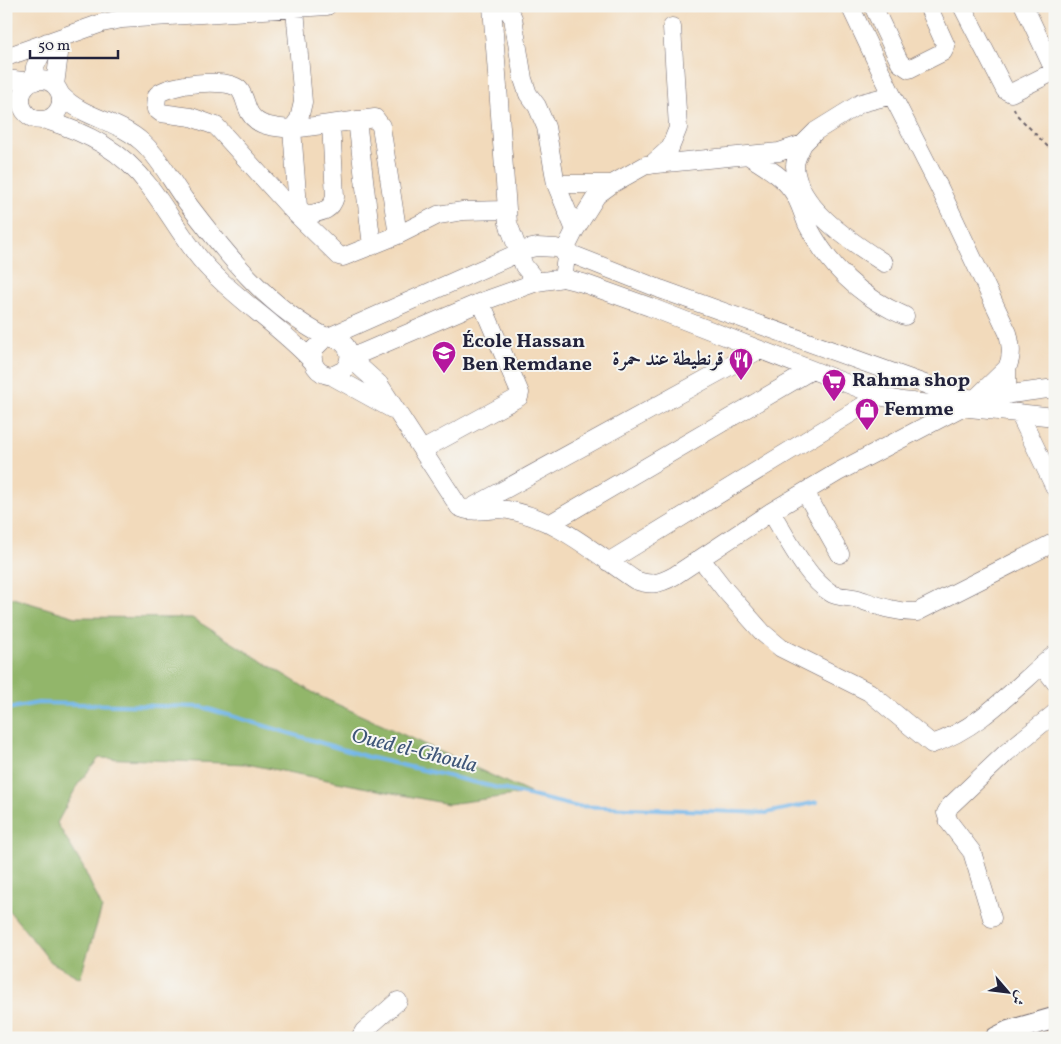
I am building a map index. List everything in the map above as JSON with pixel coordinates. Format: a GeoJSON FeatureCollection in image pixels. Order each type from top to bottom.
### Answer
{"type":"FeatureCollection","features":[{"type":"Feature","properties":{"kind":"main road"},"geometry":{"type":"LineString","coordinates":[[996,1038],[1010,1031],[1055,1018]]}},
{"type":"Feature","properties":{"kind":"main road"},"geometry":{"type":"LineString","coordinates":[[1031,1038],[1055,1031]]}},
{"type":"Feature","properties":{"kind":"street"},"geometry":{"type":"LineString","coordinates":[[6,56],[117,20],[208,10],[327,6]]}},
{"type":"Feature","properties":{"kind":"street"},"geometry":{"type":"LineString","coordinates":[[492,6],[506,210],[510,229],[524,266],[537,282]]}},
{"type":"Feature","properties":{"kind":"street"},"geometry":{"type":"LineString","coordinates":[[505,6],[513,18],[522,79],[546,127],[556,184],[575,230]]}},
{"type":"Feature","properties":{"kind":"street"},"geometry":{"type":"LineString","coordinates":[[6,79],[32,82],[44,80],[78,109],[121,128],[143,143],[215,238],[263,292],[287,314],[329,338],[344,343],[350,357],[372,375],[424,449],[459,507],[466,511],[507,509],[551,524],[635,580],[647,585],[658,585],[805,492],[969,403],[1007,368],[1011,360],[1008,332],[850,6]]}},
{"type":"Feature","properties":{"kind":"street"},"geometry":{"type":"LineString","coordinates":[[873,6],[900,63],[909,69],[944,52],[946,46],[928,6]]}},
{"type":"Feature","properties":{"kind":"street"},"geometry":{"type":"LineString","coordinates":[[962,6],[1005,90],[1011,93],[1052,71],[1024,6]]}},
{"type":"Feature","properties":{"kind":"street"},"geometry":{"type":"LineString","coordinates":[[295,8],[303,102],[302,111],[292,129],[295,208]]}},
{"type":"Feature","properties":{"kind":"street"},"geometry":{"type":"LineString","coordinates":[[651,165],[670,148],[678,128],[672,27]]}},
{"type":"Feature","properties":{"kind":"street"},"geometry":{"type":"LineString","coordinates":[[22,109],[22,91],[32,82],[35,67],[54,40]]}},
{"type":"Feature","properties":{"kind":"street"},"geometry":{"type":"LineString","coordinates":[[46,120],[52,118],[60,108],[54,40]]}},
{"type":"Feature","properties":{"kind":"street"},"geometry":{"type":"LineString","coordinates":[[398,235],[381,126],[375,118],[292,129],[265,126],[255,120],[240,90],[232,85],[174,86],[163,89],[157,95],[156,109],[161,113],[191,117],[216,126],[338,256],[343,257],[372,246],[398,235],[438,215],[463,211],[506,210]]}},
{"type":"Feature","properties":{"kind":"street"},"geometry":{"type":"LineString","coordinates":[[884,263],[854,243],[828,222],[808,201],[797,179],[795,164],[803,144],[816,131],[862,103],[892,95]]}},
{"type":"Feature","properties":{"kind":"street"},"geometry":{"type":"LineString","coordinates":[[6,99],[22,109],[32,119],[46,120],[88,135],[128,162],[150,187],[208,268],[236,294],[285,334],[313,362],[320,372],[332,376],[374,398],[401,416]]}},
{"type":"Feature","properties":{"kind":"street"},"geometry":{"type":"LineString","coordinates":[[357,120],[372,246]]}},
{"type":"Feature","properties":{"kind":"street"},"geometry":{"type":"LineString","coordinates":[[295,208],[306,215],[328,210],[333,205],[335,197],[331,124]]}},
{"type":"Feature","properties":{"kind":"street"},"geometry":{"type":"LineString","coordinates":[[563,278],[567,252],[575,230],[597,195],[612,184],[646,165],[779,152],[803,144]]}},
{"type":"Feature","properties":{"kind":"street"},"geometry":{"type":"LineString","coordinates":[[749,156],[784,180],[792,190],[807,224],[838,272],[861,292],[886,308],[905,316]]}},
{"type":"Feature","properties":{"kind":"street"},"geometry":{"type":"LineString","coordinates":[[556,184],[612,184]]}},
{"type":"Feature","properties":{"kind":"street"},"geometry":{"type":"LineString","coordinates":[[313,362],[314,348],[318,343],[537,246],[556,248],[660,289],[961,397],[969,403],[1055,388]]}},
{"type":"Feature","properties":{"kind":"street"},"geometry":{"type":"LineString","coordinates":[[332,376],[344,370],[350,357],[481,302],[537,282],[563,278],[583,282],[650,307],[810,371],[879,396],[969,403],[1019,413],[1055,417]]}},
{"type":"Feature","properties":{"kind":"street"},"geometry":{"type":"LineString","coordinates":[[424,449],[519,397],[520,393],[481,302]]}},
{"type":"Feature","properties":{"kind":"street"},"geometry":{"type":"LineString","coordinates":[[466,511],[759,350]]}},
{"type":"Feature","properties":{"kind":"street"},"geometry":{"type":"LineString","coordinates":[[1007,368],[1007,395]]}},
{"type":"Feature","properties":{"kind":"street"},"geometry":{"type":"LineString","coordinates":[[551,524],[810,371]]}},
{"type":"Feature","properties":{"kind":"street"},"geometry":{"type":"LineString","coordinates":[[608,562],[879,396]]}},
{"type":"Feature","properties":{"kind":"street"},"geometry":{"type":"LineString","coordinates":[[1019,413],[1055,488]]}},
{"type":"Feature","properties":{"kind":"street"},"geometry":{"type":"LineString","coordinates":[[805,492],[840,554]]}},
{"type":"Feature","properties":{"kind":"street"},"geometry":{"type":"LineString","coordinates":[[771,512],[817,582],[832,594],[853,597],[886,609],[906,612],[917,612],[1055,542]]}},
{"type":"Feature","properties":{"kind":"street"},"geometry":{"type":"LineString","coordinates":[[701,559],[731,597],[763,632],[781,648],[870,692],[932,744],[952,737],[969,727],[1048,660],[1055,682]]}},
{"type":"Feature","properties":{"kind":"street"},"geometry":{"type":"LineString","coordinates":[[992,918],[972,852],[949,822],[946,813],[950,806],[1006,753],[1055,713]]}},
{"type":"Feature","properties":{"kind":"street"},"geometry":{"type":"LineString","coordinates":[[360,1038],[364,1031],[398,1002]]}},
{"type":"Feature","properties":{"kind":"path"},"geometry":{"type":"LineString","coordinates":[[1011,93],[1016,114],[1055,154]]}},
{"type":"Feature","properties":{"kind":"green space"},"geometry":{"type":"Polygon","coordinates":[[[6,596],[76,617],[192,618],[317,695],[530,793],[448,804],[247,764],[99,758],[78,784],[57,823],[83,867],[102,908],[80,978],[51,962],[6,907],[6,596]]]}},
{"type":"Feature","properties":{"kind":"waterway","name":"Oued el-Ghoula"},"geometry":{"type":"LineString","coordinates":[[6,709],[38,703],[202,707],[368,757],[574,806],[766,813],[817,802]]}},
{"type":"Feature","properties":{"kind":"place","name":"École Hassan Ben Remdane"},"geometry":{"type":"Point","coordinates":[444,374]}},
{"type":"Feature","properties":{"kind":"place","name":"قرنطيطة عند حمرة"},"geometry":{"type":"Point","coordinates":[741,381]}},
{"type":"Feature","properties":{"kind":"place","name":"Rahma shop"},"geometry":{"type":"Point","coordinates":[834,402]}},
{"type":"Feature","properties":{"kind":"place","name":"Femme"},"geometry":{"type":"Point","coordinates":[867,431]}}]}
